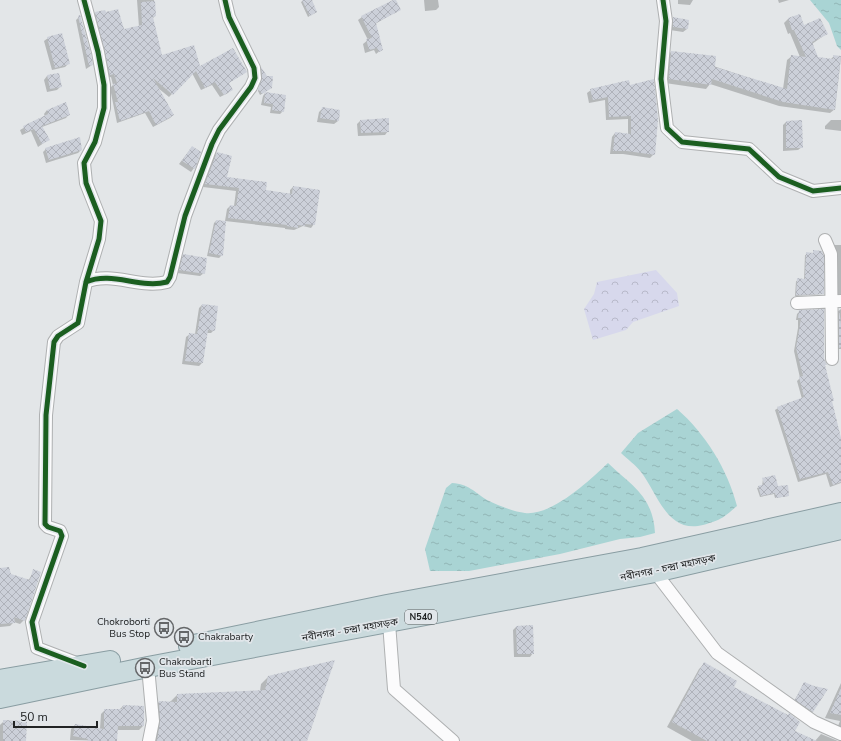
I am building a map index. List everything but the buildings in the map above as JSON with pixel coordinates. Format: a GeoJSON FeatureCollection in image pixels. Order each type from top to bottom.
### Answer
{"type":"FeatureCollection","features":[{"type":"Feature","properties":{"kind":"highway","name":"নবীনগর - চন্দ্রা মহাসড়ক"},"geometry":{"type":"LineString","coordinates":[[0,698],[148,667],[326,626],[642,558],[841,513]]}},
{"type":"Feature","properties":{"kind":"highway","name":"নবীনগর - চন্দ্রা মহাসড়ক"},"geometry":{"type":"LineString","coordinates":[[0,680],[326,626],[389,623],[655,572],[841,529]]}},
{"type":"Feature","properties":{"kind":"street"},"geometry":{"type":"LineString","coordinates":[[84,0],[104,85],[104,108],[97,134],[84,163],[86,183],[100,221],[99,239],[86,282],[78,323],[58,336],[54,342],[46,415],[45,524],[48,527],[60,531],[62,536],[32,625],[37,648],[84,666]]}},
{"type":"Feature","properties":{"kind":"street"},"geometry":{"type":"LineString","coordinates":[[86,282],[100,277],[153,284],[167,282],[170,277],[185,216],[212,144],[219,130],[251,88],[255,78],[254,68],[229,16],[225,0]]}},
{"type":"Feature","properties":{"kind":"street"},"geometry":{"type":"LineString","coordinates":[[663,0],[666,21],[661,79],[668,128],[682,142],[749,148],[779,177],[813,191],[841,188]]}},
{"type":"Feature","properties":{"kind":"street"},"geometry":{"type":"LineString","coordinates":[[825,240],[831,254],[836,301],[832,359]]}},
{"type":"Feature","properties":{"kind":"street"},"geometry":{"type":"LineString","coordinates":[[796,303],[836,301]]}},
{"type":"Feature","properties":{"kind":"street"},"geometry":{"type":"LineString","coordinates":[[655,572],[718,653],[814,722],[841,734]]}},
{"type":"Feature","properties":{"kind":"street"},"geometry":{"type":"LineString","coordinates":[[389,623],[394,689],[453,741]]}},
{"type":"Feature","properties":{"kind":"street"},"geometry":{"type":"LineString","coordinates":[[148,667],[153,721],[149,741]]}},
{"type":"Feature","properties":{"kind":"green space"},"geometry":{"type":"Polygon","coordinates":[[[656,270],[677,293],[679,306],[633,322],[626,330],[593,340],[584,309],[594,294],[597,282],[656,270]]]}},
{"type":"Feature","properties":{"kind":"water"},"geometry":{"type":"Polygon","coordinates":[[[810,0],[841,0],[841,50],[837,46],[829,23],[810,0]]]}},
{"type":"Feature","properties":{"kind":"water"},"geometry":{"type":"Polygon","coordinates":[[[677,409],[697,429],[706,441],[728,479],[733,492],[737,506],[722,518],[714,522],[691,526],[681,524],[672,518],[665,510],[641,472],[621,453],[638,433],[677,409]]]}},
{"type":"Feature","properties":{"kind":"water"},"geometry":{"type":"Polygon","coordinates":[[[608,463],[640,493],[646,501],[653,520],[655,533],[640,537],[620,539],[560,554],[469,571],[430,571],[425,549],[446,488],[452,483],[463,485],[487,500],[511,510],[525,513],[536,512],[547,509],[570,496],[608,463]]]}},
{"type":"Feature","properties":{"kind":"cycle path"},"geometry":{"type":"LineString","coordinates":[[84,0],[98,52],[104,85],[104,108],[95,142],[84,163],[86,183],[101,221],[99,239],[86,282],[78,323],[58,336],[54,342],[46,415],[45,524],[48,527],[60,531],[62,536],[32,622],[37,648],[84,666]]}},
{"type":"Feature","properties":{"kind":"cycle path"},"geometry":{"type":"LineString","coordinates":[[86,282],[106,278],[157,284],[167,282],[170,277],[185,216],[212,144],[219,130],[251,87],[255,78],[254,68],[229,17],[225,0]]}},
{"type":"Feature","properties":{"kind":"cycle path"},"geometry":{"type":"LineString","coordinates":[[663,0],[666,21],[661,79],[667,128],[682,142],[749,149],[779,177],[813,191],[841,188]]}},
{"type":"Feature","properties":{"kind":"place","name":"Chokroborti Bus Stop"},"geometry":{"type":"Point","coordinates":[164,628]}},
{"type":"Feature","properties":{"kind":"place","name":"Chakrabarty"},"geometry":{"type":"Point","coordinates":[184,637]}},
{"type":"Feature","properties":{"kind":"place","name":"Chakrobarti Bus Stand"},"geometry":{"type":"Point","coordinates":[145,668]}}]}
